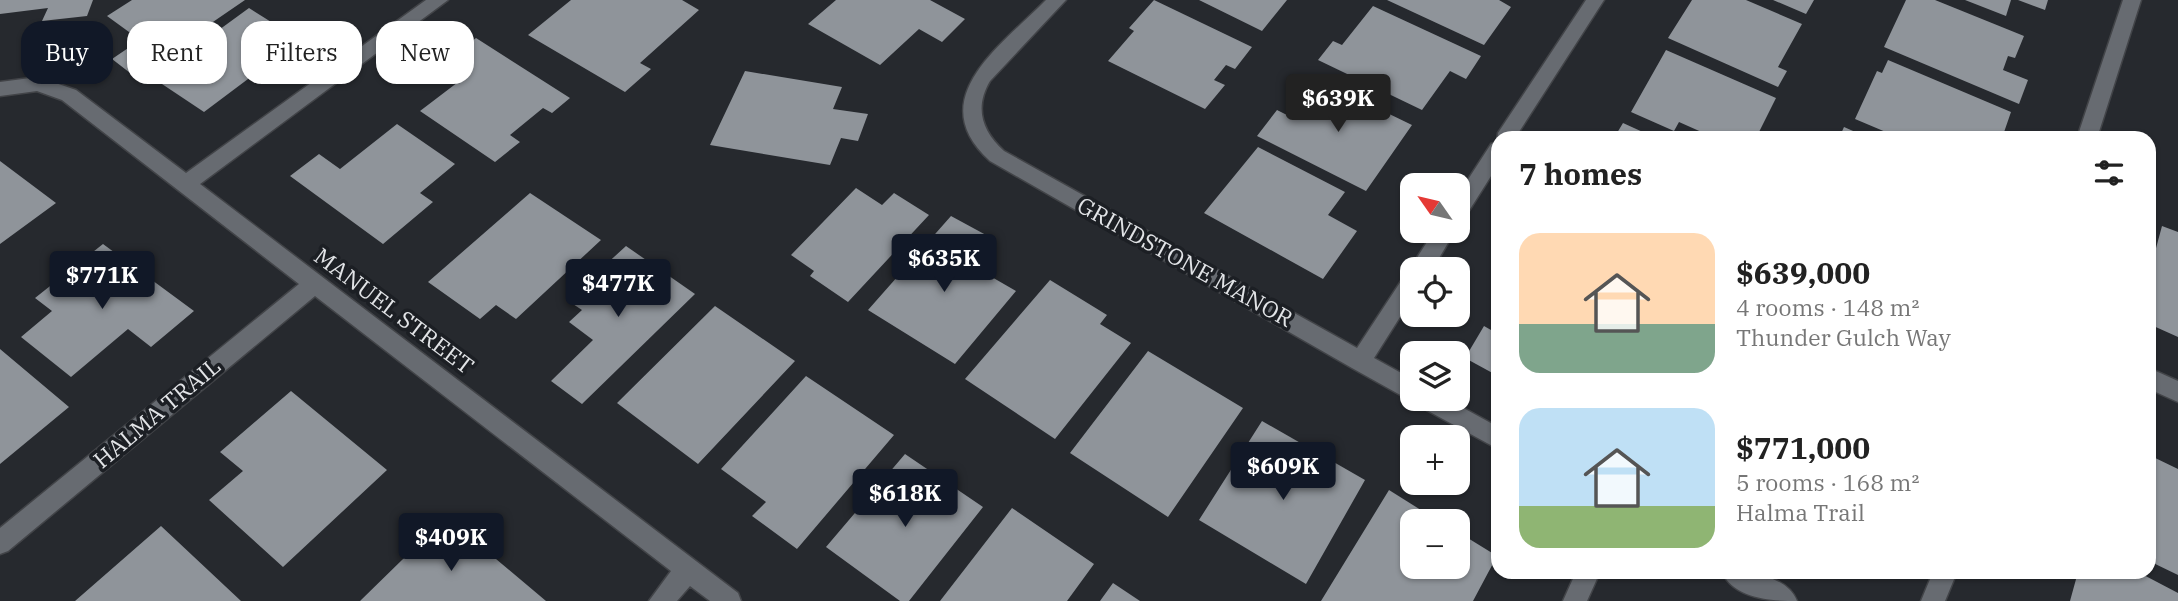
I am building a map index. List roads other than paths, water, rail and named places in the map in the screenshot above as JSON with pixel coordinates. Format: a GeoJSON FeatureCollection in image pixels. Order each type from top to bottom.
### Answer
{"type":"FeatureCollection","features":[{"type":"Feature","properties":{"kind":"street"},"geometry":{"type":"LineString","coordinates":[[186,184],[387,34],[439,0]]}},
{"type":"Feature","properties":{"kind":"street","name":"GRINDSTONE MANOR"},"geometry":{"type":"LineString","coordinates":[[1057,0],[978,83],[970,104],[971,120],[981,141],[997,156],[1400,383]]}},
{"type":"Feature","properties":{"kind":"street"},"geometry":{"type":"LineString","coordinates":[[1510,131],[1595,0]]}},
{"type":"Feature","properties":{"kind":"street"},"geometry":{"type":"LineString","coordinates":[[2089,131],[2132,0]]}},
{"type":"Feature","properties":{"kind":"street","name":"MANUEL STREET"},"geometry":{"type":"LineString","coordinates":[[9,87],[47,86],[63,91],[729,601]]}},
{"type":"Feature","properties":{"kind":"street"},"geometry":{"type":"LineString","coordinates":[[1470,192],[1491,160]]}},
{"type":"Feature","properties":{"kind":"street","name":"HALMA TRAIL"},"geometry":{"type":"LineString","coordinates":[[0,543],[315,283]]}},
{"type":"Feature","properties":{"kind":"street"},"geometry":{"type":"LineString","coordinates":[[1360,361],[1400,299]]}},
{"type":"Feature","properties":{"kind":"street"},"geometry":{"type":"LineString","coordinates":[[2156,381],[2178,392]]}},
{"type":"Feature","properties":{"kind":"street"},"geometry":{"type":"LineString","coordinates":[[1448,411],[1491,435]]}},
{"type":"Feature","properties":{"kind":"street"},"geometry":{"type":"LineString","coordinates":[[661,601],[688,570]]}},
{"type":"Feature","properties":{"kind":"street"},"geometry":{"type":"LineString","coordinates":[[1575,601],[1585,579]]}},
{"type":"Feature","properties":{"kind":"street"},"geometry":{"type":"LineString","coordinates":[[1746,579],[1785,601]]}},
{"type":"Feature","properties":{"kind":"street"},"geometry":{"type":"LineString","coordinates":[[1933,601],[1942,579]]}}]}
